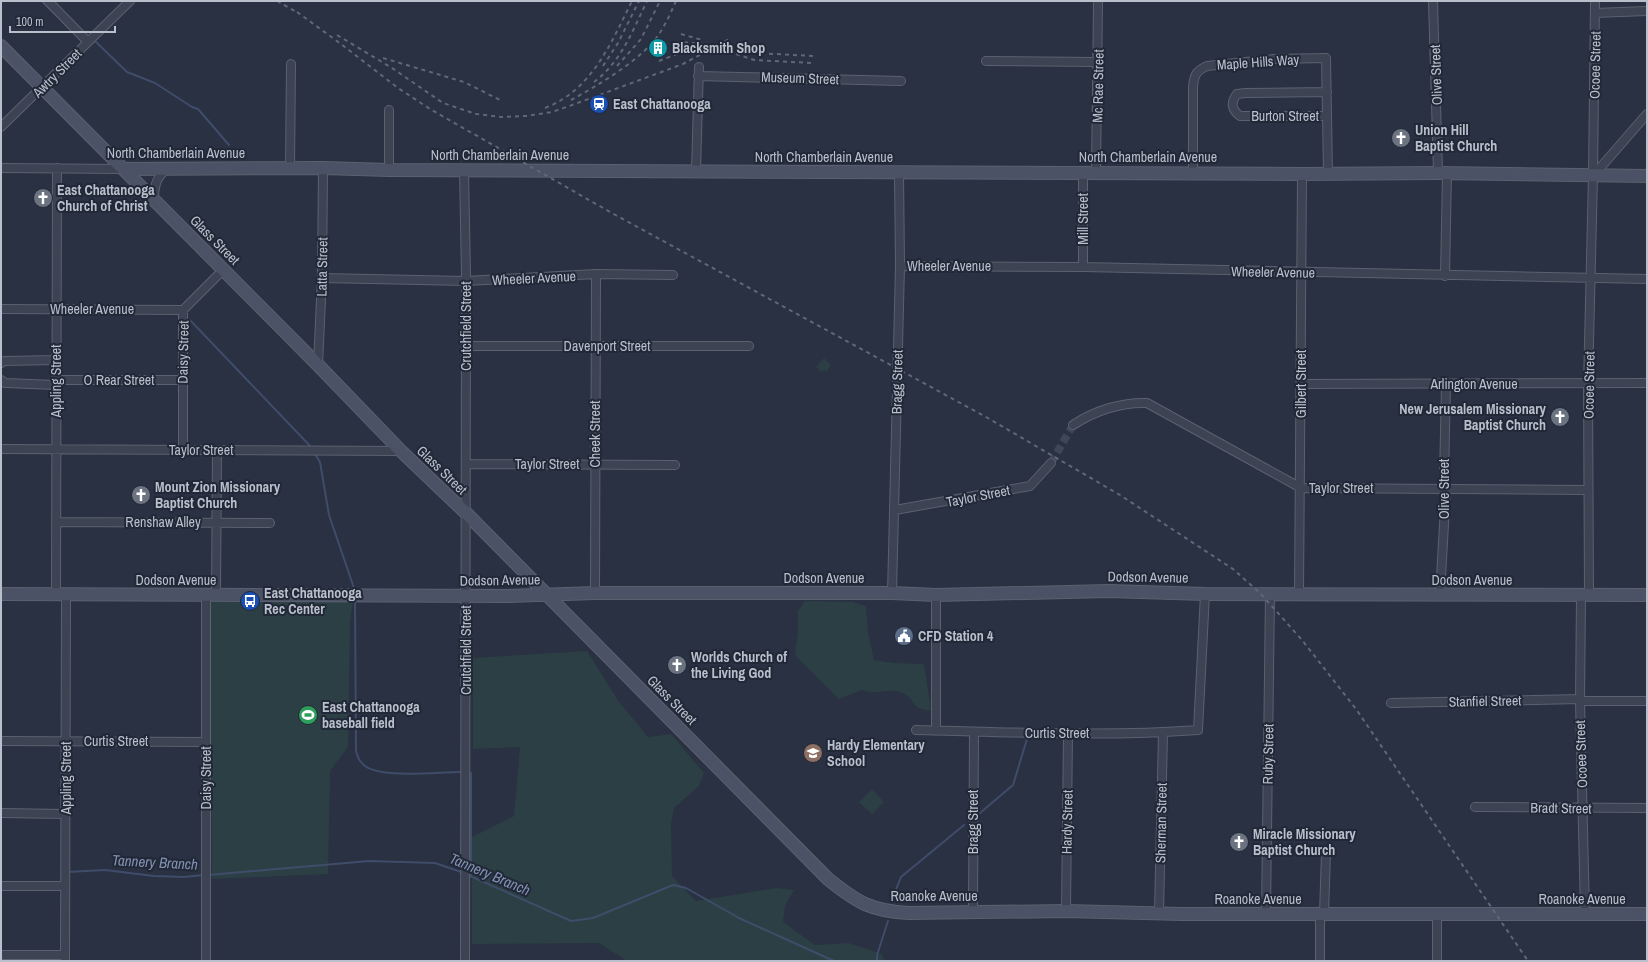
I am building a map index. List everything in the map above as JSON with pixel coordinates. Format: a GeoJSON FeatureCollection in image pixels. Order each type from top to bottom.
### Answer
{"type":"FeatureCollection","features":[{"type":"Feature","properties":{"kind":"street"},"geometry":{"type":"LineString","coordinates":[[48,1],[88,42]]}},
{"type":"Feature","properties":{"kind":"street","name":"Awtry Street"},"geometry":{"type":"LineString","coordinates":[[1,127],[43,88],[130,1]]}},
{"type":"Feature","properties":{"kind":"street","name":"Mc Rae Street"},"geometry":{"type":"LineString","coordinates":[[1096,172],[1098,1]]}},
{"type":"Feature","properties":{"kind":"street","name":"Olive Street"},"geometry":{"type":"LineString","coordinates":[[1433,1],[1446,276]]}},
{"type":"Feature","properties":{"kind":"street","name":"Ocoee Street"},"geometry":{"type":"LineString","coordinates":[[1586,913],[1580,700],[1588,490],[1588,385],[1596,13],[1595,1]]}},
{"type":"Feature","properties":{"kind":"street"},"geometry":{"type":"LineString","coordinates":[[1596,13],[1647,11]]}},
{"type":"Feature","properties":{"kind":"street","name":"Glass Street"},"geometry":{"type":"LineString","coordinates":[[1,46],[318,365],[401,451],[546,594],[828,879],[850,897],[870,907]]}},
{"type":"Feature","properties":{"kind":"street","name":"Maple Hills Way"},"geometry":{"type":"LineString","coordinates":[[1193,172],[1193,87],[1194,76],[1199,69],[1207,66],[1274,59],[1326,58],[1327,92]]}},
{"type":"Feature","properties":{"kind":"street"},"geometry":{"type":"LineString","coordinates":[[986,61],[1098,62]]}},
{"type":"Feature","properties":{"kind":"street"},"geometry":{"type":"LineString","coordinates":[[290,168],[291,64]]}},
{"type":"Feature","properties":{"kind":"street"},"geometry":{"type":"LineString","coordinates":[[696,171],[698,67]]}},
{"type":"Feature","properties":{"kind":"street","name":"Museum Street"},"geometry":{"type":"LineString","coordinates":[[698,76],[901,81]]}},
{"type":"Feature","properties":{"kind":"street"},"geometry":{"type":"LineString","coordinates":[[1327,92],[1328,173]]}},
{"type":"Feature","properties":{"kind":"street","name":"Burton Street"},"geometry":{"type":"LineString","coordinates":[[1327,92],[1237,94],[1233,99],[1232,106],[1235,112],[1240,116],[1328,116]]}},
{"type":"Feature","properties":{"kind":"street"},"geometry":{"type":"LineString","coordinates":[[389,110],[389,170]]}},
{"type":"Feature","properties":{"kind":"street"},"geometry":{"type":"LineString","coordinates":[[1593,176],[1647,114]]}},
{"type":"Feature","properties":{"kind":"street","name":"North Chamberlain Avenue"},"geometry":{"type":"LineString","coordinates":[[1,168],[1193,172],[1302,174],[1442,173],[1647,176]]}},
{"type":"Feature","properties":{"kind":"street","name":"Appling Street"},"geometry":{"type":"LineString","coordinates":[[57,168],[56,522],[61,594],[66,741],[65,958]]}},
{"type":"Feature","properties":{"kind":"street","name":"Latta Street"},"geometry":{"type":"LineString","coordinates":[[318,365],[322,278],[323,168]]}},
{"type":"Feature","properties":{"kind":"street"},"geometry":{"type":"LineString","coordinates":[[154,200],[154,188],[162,173],[167,169]]}},
{"type":"Feature","properties":{"kind":"street","name":"Crutchfield Street"},"geometry":{"type":"LineString","coordinates":[[464,170],[466,281],[465,961]]}},
{"type":"Feature","properties":{"kind":"street","name":"Bragg Street"},"geometry":{"type":"LineString","coordinates":[[892,593],[900,266],[899,172]]}},
{"type":"Feature","properties":{"kind":"street","name":"Mill Street"},"geometry":{"type":"LineString","coordinates":[[1083,172],[1083,267]]}},
{"type":"Feature","properties":{"kind":"street","name":"Gilbert Street"},"geometry":{"type":"LineString","coordinates":[[1299,594],[1301,488],[1302,174]]}},
{"type":"Feature","properties":{"kind":"street","name":"Wheeler Avenue"},"geometry":{"type":"LineString","coordinates":[[900,266],[1083,267],[1302,273],[1647,279]]}},
{"type":"Feature","properties":{"kind":"street","name":"Daisy Street"},"geometry":{"type":"LineString","coordinates":[[183,450],[183,310],[223,270]]}},
{"type":"Feature","properties":{"kind":"street","name":"Wheeler Avenue"},"geometry":{"type":"LineString","coordinates":[[322,278],[466,281],[596,274],[673,275]]}},
{"type":"Feature","properties":{"kind":"street","name":"Cheek Street"},"geometry":{"type":"LineString","coordinates":[[595,593],[596,274]]}},
{"type":"Feature","properties":{"kind":"street","name":"Wheeler Avenue"},"geometry":{"type":"LineString","coordinates":[[1,309],[183,310]]}},
{"type":"Feature","properties":{"kind":"street","name":"Davenport Street"},"geometry":{"type":"LineString","coordinates":[[466,346],[749,346]]}},
{"type":"Feature","properties":{"kind":"street"},"geometry":{"type":"LineString","coordinates":[[1,363],[4,361],[56,360]]}},
{"type":"Feature","properties":{"kind":"street","name":"O Rear Street"},"geometry":{"type":"LineString","coordinates":[[1,380],[5,383],[182,380]]}},
{"type":"Feature","properties":{"kind":"street","name":"Arlington Avenue"},"geometry":{"type":"LineString","coordinates":[[1301,384],[1647,384]]}},
{"type":"Feature","properties":{"kind":"street","name":"Olive Street"},"geometry":{"type":"LineString","coordinates":[[1440,595],[1446,489],[1444,479],[1446,384]]}},
{"type":"Feature","properties":{"kind":"street","name":"Taylor Street"},"geometry":{"type":"LineString","coordinates":[[1073,425],[1095,412],[1139,402],[1147,402],[1301,488],[1588,490]]}},
{"type":"Feature","properties":{"kind":"street","name":"Taylor Street"},"geometry":{"type":"LineString","coordinates":[[1,449],[401,451]]}},
{"type":"Feature","properties":{"kind":"street","name":"Daisy Street"},"geometry":{"type":"LineString","coordinates":[[206,961],[206,742],[211,595],[217,522],[217,450]]}},
{"type":"Feature","properties":{"kind":"street","name":"Taylor Street"},"geometry":{"type":"LineString","coordinates":[[895,510],[1030,486],[1051,463]]}},
{"type":"Feature","properties":{"kind":"street","name":"Taylor Street"},"geometry":{"type":"LineString","coordinates":[[466,464],[675,465]]}},
{"type":"Feature","properties":{"kind":"street","name":"Renshaw Alley"},"geometry":{"type":"LineString","coordinates":[[56,522],[270,523]]}},
{"type":"Feature","properties":{"kind":"street","name":"Dodson Avenue"},"geometry":{"type":"LineString","coordinates":[[1,594],[466,596],[595,593],[892,593],[936,595],[1109,591],[1205,594],[1647,595]]}},
{"type":"Feature","properties":{"kind":"street","name":"Curtis Street"},"geometry":{"type":"LineString","coordinates":[[916,730],[974,732],[1162,733],[1198,730],[1205,594]]}},
{"type":"Feature","properties":{"kind":"street","name":"Ruby Street"},"geometry":{"type":"LineString","coordinates":[[1266,913],[1270,594]]}},
{"type":"Feature","properties":{"kind":"street"},"geometry":{"type":"LineString","coordinates":[[936,595],[936,730]]}},
{"type":"Feature","properties":{"kind":"street","name":"Stanfiel Street"},"geometry":{"type":"LineString","coordinates":[[1391,703],[1580,700],[1647,701]]}},
{"type":"Feature","properties":{"kind":"street","name":"Bragg Street"},"geometry":{"type":"LineString","coordinates":[[973,912],[974,732]]}},
{"type":"Feature","properties":{"kind":"street","name":"Hardy Street"},"geometry":{"type":"LineString","coordinates":[[1066,911],[1068,733]]}},
{"type":"Feature","properties":{"kind":"street","name":"Sherman Street"},"geometry":{"type":"LineString","coordinates":[[1159,913],[1162,733]]}},
{"type":"Feature","properties":{"kind":"street","name":"Curtis Street"},"geometry":{"type":"LineString","coordinates":[[1,741],[206,742]]}},
{"type":"Feature","properties":{"kind":"street","name":"Bradt Street"},"geometry":{"type":"LineString","coordinates":[[1475,807],[1647,808]]}},
{"type":"Feature","properties":{"kind":"street"},"geometry":{"type":"LineString","coordinates":[[1,813],[65,814]]}},
{"type":"Feature","properties":{"kind":"street"},"geometry":{"type":"LineString","coordinates":[[1320,961],[1326,852]]}},
{"type":"Feature","properties":{"kind":"street"},"geometry":{"type":"LineString","coordinates":[[1,886],[65,886]]}},
{"type":"Feature","properties":{"kind":"street","name":"Roanoke Avenue"},"geometry":{"type":"LineString","coordinates":[[870,907],[886,912],[910,913],[1066,911],[1322,914],[1647,914]]}},
{"type":"Feature","properties":{"kind":"street"},"geometry":{"type":"LineString","coordinates":[[1437,913],[1437,961]]}},
{"type":"Feature","properties":{"kind":"street"},"geometry":{"type":"LineString","coordinates":[[1,955],[65,958]]}},
{"type":"Feature","properties":{"kind":"green space"},"geometry":{"type":"Polygon","coordinates":[[[824,358],[831,365],[826,372],[824,370],[822,372],[816,367],[824,358]]]}},
{"type":"Feature","properties":{"kind":"green space"},"geometry":{"type":"Polygon","coordinates":[[[210,601],[353,602],[350,622],[348,747],[330,771],[328,874],[212,879],[210,601]]]}},
{"type":"Feature","properties":{"kind":"green space"},"geometry":{"type":"Polygon","coordinates":[[[805,601],[852,602],[866,606],[868,632],[874,660],[894,663],[924,664],[931,710],[920,709],[907,695],[898,691],[867,692],[862,690],[839,699],[795,655],[798,631],[798,611],[805,601]]]}},
{"type":"Feature","properties":{"kind":"green space"},"geometry":{"type":"Polygon","coordinates":[[[587,651],[619,702],[648,737],[671,734],[704,773],[699,786],[674,808],[671,824],[672,876],[696,901],[777,888],[794,890],[785,906],[783,922],[815,945],[849,943],[882,954],[884,961],[627,961],[599,943],[472,944],[472,837],[514,816],[520,747],[473,749],[473,658],[587,651]]]}},
{"type":"Feature","properties":{"kind":"green space"},"geometry":{"type":"Polygon","coordinates":[[[872,789],[884,802],[872,814],[859,802],[872,789]]]}},
{"type":"Feature","properties":{"kind":"waterway"},"geometry":{"type":"LineString","coordinates":[[42,1],[75,34]]}},
{"type":"Feature","properties":{"kind":"waterway"},"geometry":{"type":"LineString","coordinates":[[96,42],[127,72],[155,83],[192,107],[198,109],[229,145]]}},
{"type":"Feature","properties":{"kind":"waterway"},"geometry":{"type":"LineString","coordinates":[[190,320],[312,448]]}},
{"type":"Feature","properties":{"kind":"waterway"},"geometry":{"type":"LineString","coordinates":[[315,454],[320,462],[329,515],[355,591]]}},
{"type":"Feature","properties":{"kind":"waterway"},"geometry":{"type":"LineString","coordinates":[[355,599],[356,751],[359,759],[368,768],[393,773],[409,774],[463,772]]}},
{"type":"Feature","properties":{"kind":"waterway"},"geometry":{"type":"LineString","coordinates":[[980,813],[1013,785],[1027,739]]}},
{"type":"Feature","properties":{"kind":"waterway"},"geometry":{"type":"LineString","coordinates":[[468,772],[471,773],[471,877]]}},
{"type":"Feature","properties":{"kind":"waterway"},"geometry":{"type":"LineString","coordinates":[[891,902],[901,877],[964,825]]}},
{"type":"Feature","properties":{"kind":"waterway","name":"Tannery Branch"},"geometry":{"type":"LineString","coordinates":[[208,875],[369,861],[435,863],[464,873]]}},
{"type":"Feature","properties":{"kind":"waterway","name":"Tannery Branch"},"geometry":{"type":"LineString","coordinates":[[67,872],[105,870],[154,876],[184,877],[204,875]]}},
{"type":"Feature","properties":{"kind":"waterway","name":"Tannery Branch"},"geometry":{"type":"LineString","coordinates":[[468,875],[571,921],[593,918],[673,885],[686,888],[739,918],[834,961]]}},
{"type":"Feature","properties":{"kind":"waterway"},"geometry":{"type":"LineString","coordinates":[[877,961],[877,955],[888,921]]}},
{"type":"Feature","properties":{"kind":"tunnel"},"geometry":{"type":"LineString","coordinates":[[1051,463],[1073,425]]}},
{"type":"Feature","properties":{"kind":"railway"},"geometry":{"type":"LineString","coordinates":[[277,1],[300,14]]}},
{"type":"Feature","properties":{"kind":"railway"},"geometry":{"type":"LineString","coordinates":[[545,108],[561,100],[575,90],[588,77],[608,49],[632,1]]}},
{"type":"Feature","properties":{"kind":"railway"},"geometry":{"type":"LineString","coordinates":[[603,66],[618,43],[639,1]]}},
{"type":"Feature","properties":{"kind":"railway"},"geometry":{"type":"LineString","coordinates":[[594,82],[612,65],[619,55],[647,1]]}},
{"type":"Feature","properties":{"kind":"railway"},"geometry":{"type":"LineString","coordinates":[[617,66],[641,39],[660,1]]}},
{"type":"Feature","properties":{"kind":"railway"},"geometry":{"type":"LineString","coordinates":[[571,100],[606,80],[642,53],[662,30],[676,1]]}},
{"type":"Feature","properties":{"kind":"railway"},"geometry":{"type":"LineString","coordinates":[[297,12],[398,88],[430,109],[610,212],[986,417],[1120,495],[1233,569],[1261,594],[1302,640],[1356,709],[1528,961]]}},
{"type":"Feature","properties":{"kind":"railway"},"geometry":{"type":"LineString","coordinates":[[681,34],[702,40]]}},
{"type":"Feature","properties":{"kind":"railway"},"geometry":{"type":"LineString","coordinates":[[337,35],[392,68],[443,103],[476,114],[502,117],[526,116],[552,112],[683,64],[731,38]]}},
{"type":"Feature","properties":{"kind":"railway"},"geometry":{"type":"LineString","coordinates":[[676,42],[705,44]]}},
{"type":"Feature","properties":{"kind":"railway"},"geometry":{"type":"LineString","coordinates":[[659,61],[682,52],[707,46]]}},
{"type":"Feature","properties":{"kind":"railway"},"geometry":{"type":"LineString","coordinates":[[738,47],[756,53],[813,56]]}},
{"type":"Feature","properties":{"kind":"railway"},"geometry":{"type":"LineString","coordinates":[[736,54],[754,60],[811,63]]}},
{"type":"Feature","properties":{"kind":"railway"},"geometry":{"type":"LineString","coordinates":[[383,58],[464,82],[502,101]]}},
{"type":"Feature","properties":{"kind":"place","name":"Blacksmith Shop"},"geometry":{"type":"Point","coordinates":[658,48]}},
{"type":"Feature","properties":{"kind":"place","name":"East Chattanooga"},"geometry":{"type":"Point","coordinates":[599,104]}},
{"type":"Feature","properties":{"kind":"place","name":"Union Hill Baptist Church"},"geometry":{"type":"Point","coordinates":[1401,138]}},
{"type":"Feature","properties":{"kind":"place","name":"East Chattanooga Church of Christ"},"geometry":{"type":"Point","coordinates":[43,198]}},
{"type":"Feature","properties":{"kind":"place","name":"New Jerusalem Missionary Baptist Church"},"geometry":{"type":"Point","coordinates":[1560,417]}},
{"type":"Feature","properties":{"kind":"place","name":"Mount Zion Missionary Baptist Church"},"geometry":{"type":"Point","coordinates":[141,495]}},
{"type":"Feature","properties":{"kind":"place","name":"East Chattanooga Rec Center"},"geometry":{"type":"Point","coordinates":[250,601]}},
{"type":"Feature","properties":{"kind":"place","name":"CFD Station 4"},"geometry":{"type":"Point","coordinates":[904,636]}},
{"type":"Feature","properties":{"kind":"place","name":"Worlds Church of the Living God"},"geometry":{"type":"Point","coordinates":[677,665]}},
{"type":"Feature","properties":{"kind":"place","name":"East Chattanooga baseball field"},"geometry":{"type":"Point","coordinates":[308,715]}},
{"type":"Feature","properties":{"kind":"place","name":"Hardy Elementary School"},"geometry":{"type":"Point","coordinates":[813,753]}},
{"type":"Feature","properties":{"kind":"place","name":"Miracle Missionary Baptist Church"},"geometry":{"type":"Point","coordinates":[1239,842]}}]}
